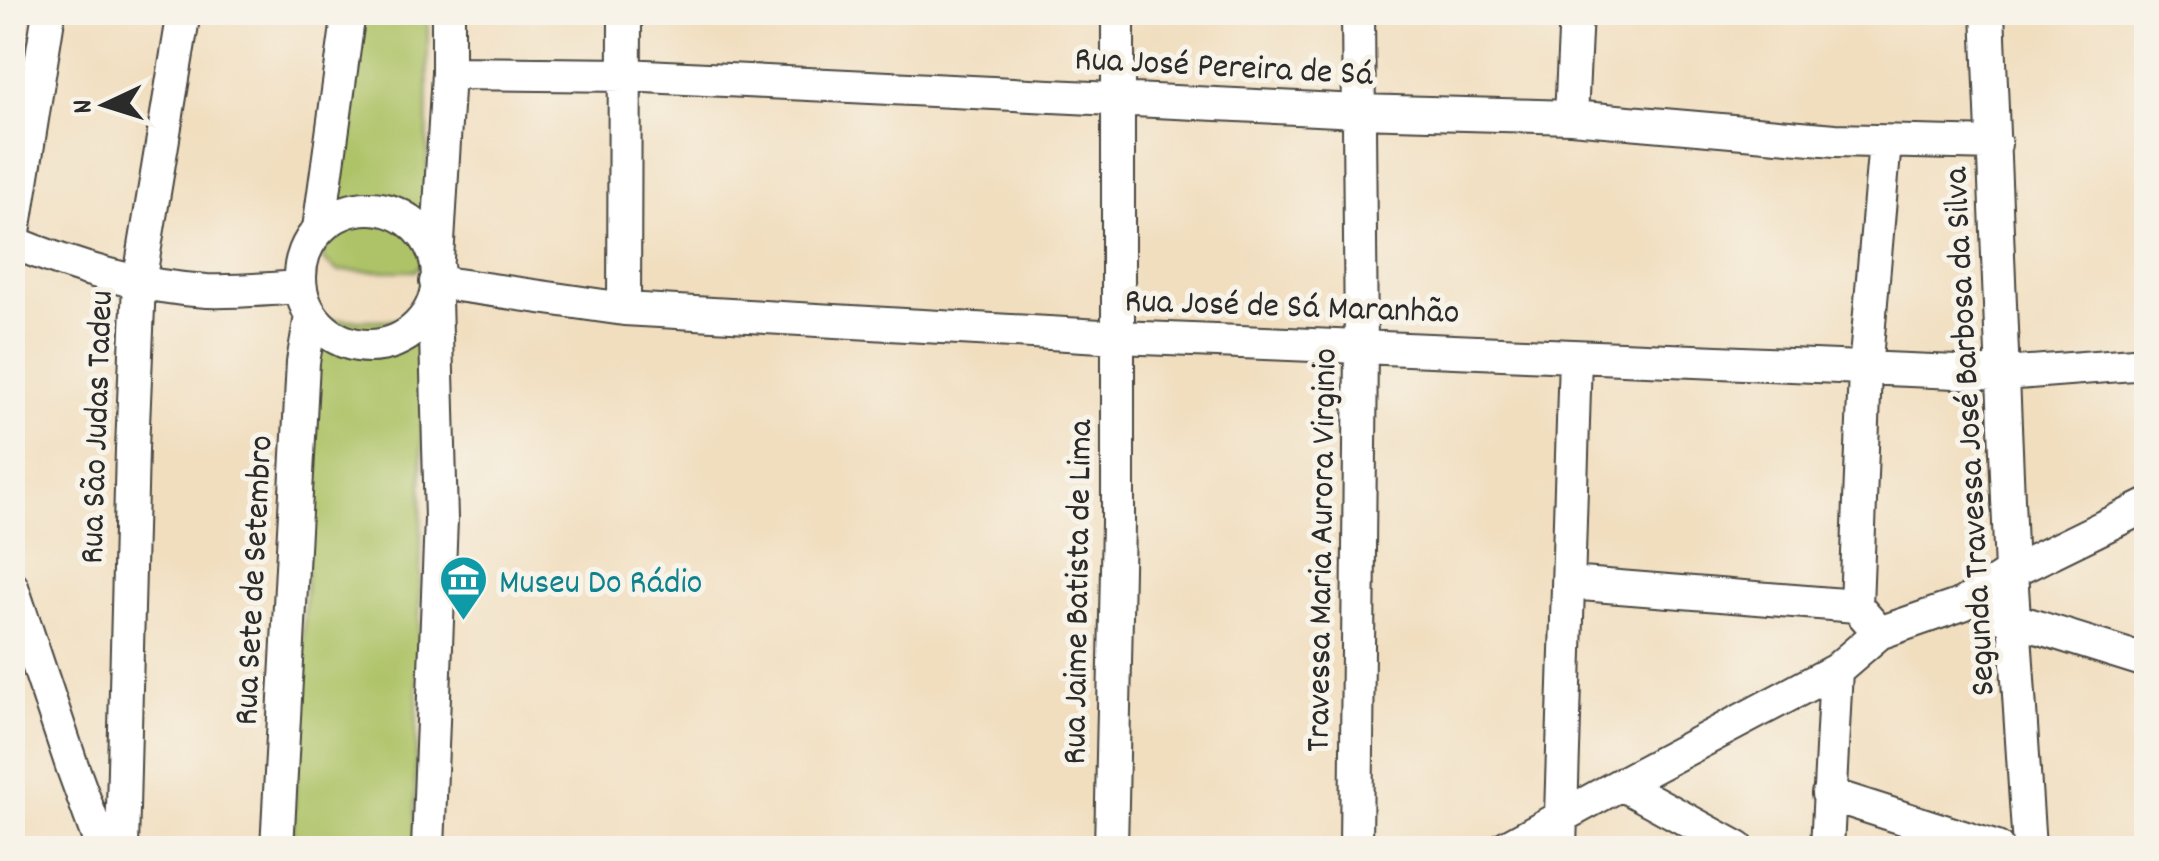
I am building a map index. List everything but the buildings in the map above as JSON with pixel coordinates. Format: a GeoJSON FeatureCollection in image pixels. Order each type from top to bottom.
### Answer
{"type":"FeatureCollection","features":[{"type":"Feature","properties":{"kind":"street"},"geometry":{"type":"LineString","coordinates":[[49,12],[13,243],[139,284],[306,302]]}},
{"type":"Feature","properties":{"kind":"street","name":"Rua São Judas Tadeu"},"geometry":{"type":"LineString","coordinates":[[122,848],[139,284],[184,12]]}},
{"type":"Feature","properties":{"kind":"street"},"geometry":{"type":"LineString","coordinates":[[318,230],[344,212],[375,208],[404,218],[427,239],[436,280],[419,326],[394,343],[363,347],[333,338],[306,302],[302,256],[318,230],[349,12]]}},
{"type":"Feature","properties":{"kind":"street"},"geometry":{"type":"LineString","coordinates":[[428,848],[441,519],[436,280],[448,12]]}},
{"type":"Feature","properties":{"kind":"street"},"geometry":{"type":"LineString","coordinates":[[624,309],[625,12]]}},
{"type":"Feature","properties":{"kind":"street","name":"Rua Jaime Batista de Lima"},"geometry":{"type":"LineString","coordinates":[[1111,848],[1119,337],[1118,12]]}},
{"type":"Feature","properties":{"kind":"street","name":"Travessa Maria Aurora Virginio"},"geometry":{"type":"LineString","coordinates":[[1356,848],[1362,348],[1358,12]]}},
{"type":"Feature","properties":{"kind":"street"},"geometry":{"type":"LineString","coordinates":[[1571,116],[1576,12]]}},
{"type":"Feature","properties":{"kind":"street","name":"Segunda Travessa José Barbosa da Silva"},"geometry":{"type":"LineString","coordinates":[[1988,12],[2011,572],[2029,848]]}},
{"type":"Feature","properties":{"kind":"street","name":"Rua José Pereira de Sá"},"geometry":{"type":"LineString","coordinates":[[448,73],[625,75],[1358,112],[1571,116],[1886,142],[1995,144]]}},
{"type":"Feature","properties":{"kind":"street"},"geometry":{"type":"LineString","coordinates":[[1879,632],[1856,606],[1865,370],[1886,142]]}},
{"type":"Feature","properties":{"kind":"street","name":"Rua José de Sá Maranhão"},"geometry":{"type":"LineString","coordinates":[[436,280],[624,309],[1119,337],[2004,374],[2146,363]]}},
{"type":"Feature","properties":{"kind":"street","name":"Rua Sete de Setembro"},"geometry":{"type":"LineString","coordinates":[[276,848],[306,302]]}},
{"type":"Feature","properties":{"kind":"street"},"geometry":{"type":"LineString","coordinates":[[1560,833],[1575,357]]}},
{"type":"Feature","properties":{"kind":"street"},"geometry":{"type":"LineString","coordinates":[[1504,848],[1560,833],[1621,784],[1836,670],[1879,632],[1962,604],[2011,572],[2146,506]]}},
{"type":"Feature","properties":{"kind":"street"},"geometry":{"type":"LineString","coordinates":[[1569,583],[1856,606]]}},
{"type":"Feature","properties":{"kind":"street"},"geometry":{"type":"LineString","coordinates":[[12,586],[102,848]]}},
{"type":"Feature","properties":{"kind":"street"},"geometry":{"type":"LineString","coordinates":[[1962,604],[2146,661]]}},
{"type":"Feature","properties":{"kind":"street"},"geometry":{"type":"LineString","coordinates":[[1827,848],[1836,670]]}},
{"type":"Feature","properties":{"kind":"street"},"geometry":{"type":"LineString","coordinates":[[1621,784],[1738,848]]}},
{"type":"Feature","properties":{"kind":"street"},"geometry":{"type":"LineString","coordinates":[[1828,794],[1997,848]]}},
{"type":"Feature","properties":{"kind":"green space"},"geometry":{"type":"Polygon","coordinates":[[[363,13],[428,13],[427,257],[415,271],[338,271],[322,259],[363,13]]]}},
{"type":"Feature","properties":{"kind":"green space"},"geometry":{"type":"Polygon","coordinates":[[[330,320],[410,320],[423,335],[414,848],[292,848],[319,333],[330,320]]]}},
{"type":"Feature","properties":{"kind":"place","name":"Museu Do Rádio"},"geometry":{"type":"Point","coordinates":[464,622]}}]}
